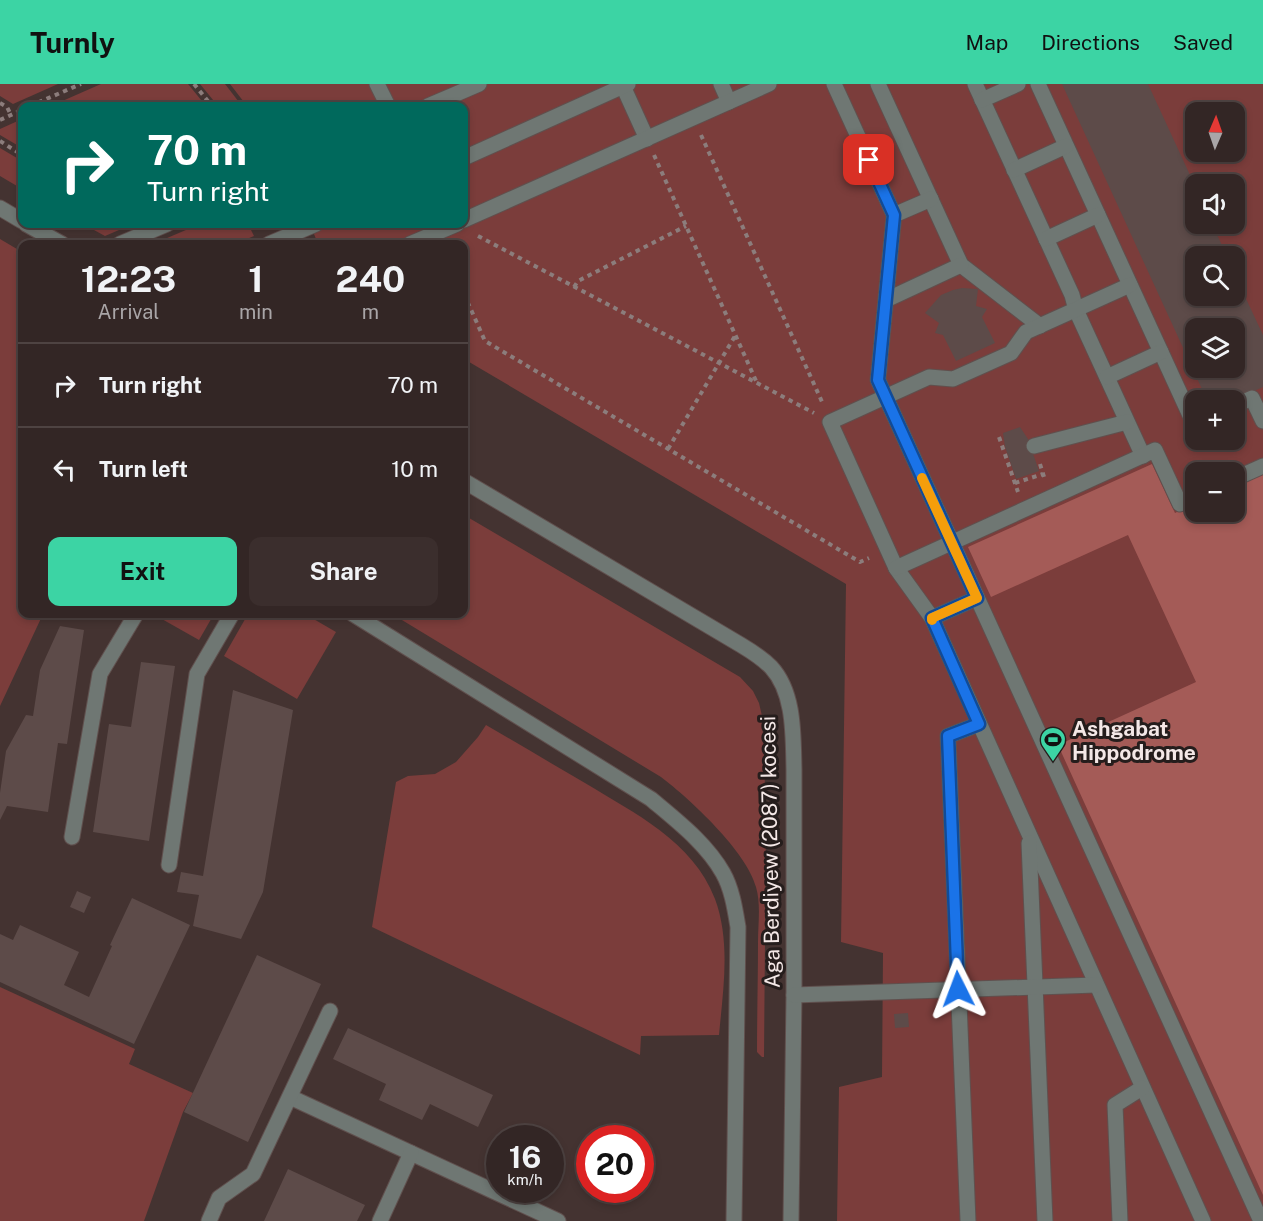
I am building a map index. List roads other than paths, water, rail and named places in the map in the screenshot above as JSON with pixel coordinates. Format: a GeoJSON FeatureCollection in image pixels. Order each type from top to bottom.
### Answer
{"type":"FeatureCollection","features":[{"type":"Feature","properties":{"kind":"street"},"geometry":{"type":"LineString","coordinates":[[377,84],[386,102]]}},
{"type":"Feature","properties":{"kind":"street"},"geometry":{"type":"LineString","coordinates":[[437,102],[479,84]]}},
{"type":"Feature","properties":{"kind":"street"},"geometry":{"type":"LineString","coordinates":[[721,84],[729,102]]}},
{"type":"Feature","properties":{"kind":"street"},"geometry":{"type":"LineString","coordinates":[[468,218],[769,84]]}},
{"type":"Feature","properties":{"kind":"street"},"geometry":{"type":"LineString","coordinates":[[834,84],[894,215],[878,380],[1261,1221]]}},
{"type":"Feature","properties":{"kind":"street"},"geometry":{"type":"LineString","coordinates":[[878,84],[961,265],[1040,326]]}},
{"type":"Feature","properties":{"kind":"street"},"geometry":{"type":"LineString","coordinates":[[975,84],[1143,456]]}},
{"type":"Feature","properties":{"kind":"street"},"geometry":{"type":"LineString","coordinates":[[982,100],[1018,84]]}},
{"type":"Feature","properties":{"kind":"street"},"geometry":{"type":"LineString","coordinates":[[1038,84],[1185,404]]}},
{"type":"Feature","properties":{"kind":"street"},"geometry":{"type":"LineString","coordinates":[[468,156],[624,85],[647,139]]}},
{"type":"Feature","properties":{"kind":"street"},"geometry":{"type":"LineString","coordinates":[[1014,170],[1066,146]]}},
{"type":"Feature","properties":{"kind":"street"},"geometry":{"type":"LineString","coordinates":[[894,215],[931,199]]}},
{"type":"Feature","properties":{"kind":"street"},"geometry":{"type":"LineString","coordinates":[[0,208],[18,219]]}},
{"type":"Feature","properties":{"kind":"street"},"geometry":{"type":"LineString","coordinates":[[1046,239],[1098,215]]}},
{"type":"Feature","properties":{"kind":"street"},"geometry":{"type":"LineString","coordinates":[[33,228],[55,240]]}},
{"type":"Feature","properties":{"kind":"street"},"geometry":{"type":"LineString","coordinates":[[129,240],[158,228]]}},
{"type":"Feature","properties":{"kind":"street"},"geometry":{"type":"LineString","coordinates":[[278,240],[307,228]]}},
{"type":"Feature","properties":{"kind":"street"},"geometry":{"type":"LineString","coordinates":[[418,240],[443,228]]}},
{"type":"Feature","properties":{"kind":"street"},"geometry":{"type":"LineString","coordinates":[[886,300],[961,265]]}},
{"type":"Feature","properties":{"kind":"street"},"geometry":{"type":"LineString","coordinates":[[1130,285],[1026,332],[1011,353],[953,379],[929,377],[830,422],[896,568],[932,618],[1203,1221]]}},
{"type":"Feature","properties":{"kind":"street"},"geometry":{"type":"LineString","coordinates":[[1107,377],[1161,352]]}},
{"type":"Feature","properties":{"kind":"street"},"geometry":{"type":"LineString","coordinates":[[1245,401],[1252,398],[1263,421]]}},
{"type":"Feature","properties":{"kind":"street"},"geometry":{"type":"LineString","coordinates":[[1034,446],[1127,422]]}},
{"type":"Feature","properties":{"kind":"street"},"geometry":{"type":"LineString","coordinates":[[896,568],[1155,450],[1180,504],[1185,502]]}},
{"type":"Feature","properties":{"kind":"street"},"geometry":{"type":"LineString","coordinates":[[1245,474],[1263,466]]}},
{"type":"Feature","properties":{"kind":"street","name":"Aga Berdiyew (2087) kocesi"},"geometry":{"type":"LineString","coordinates":[[468,483],[758,655],[782,682],[794,744],[791,1221]]}},
{"type":"Feature","properties":{"kind":"street"},"geometry":{"type":"LineString","coordinates":[[932,618],[977,598]]}},
{"type":"Feature","properties":{"kind":"street"},"geometry":{"type":"LineString","coordinates":[[72,837],[100,674],[134,618]]}},
{"type":"Feature","properties":{"kind":"street"},"geometry":{"type":"LineString","coordinates":[[169,865],[197,674],[230,618]]}},
{"type":"Feature","properties":{"kind":"street"},"geometry":{"type":"LineString","coordinates":[[359,618],[651,800],[679,822],[699,842],[723,874],[735,908],[738,927],[734,1221]]}},
{"type":"Feature","properties":{"kind":"street"},"geometry":{"type":"LineString","coordinates":[[968,1221],[948,736],[979,724]]}},
{"type":"Feature","properties":{"kind":"street"},"geometry":{"type":"LineString","coordinates":[[1029,835],[1045,1221]]}},
{"type":"Feature","properties":{"kind":"street"},"geometry":{"type":"LineString","coordinates":[[794,995],[1096,985]]}},
{"type":"Feature","properties":{"kind":"street"},"geometry":{"type":"LineString","coordinates":[[209,1221],[219,1198],[253,1174],[330,1011]]}},
{"type":"Feature","properties":{"kind":"street"},"geometry":{"type":"LineString","coordinates":[[1120,1221],[1115,1105],[1142,1088]]}},
{"type":"Feature","properties":{"kind":"street"},"geometry":{"type":"LineString","coordinates":[[290,1097],[558,1221]]}},
{"type":"Feature","properties":{"kind":"street"},"geometry":{"type":"LineString","coordinates":[[380,1221],[411,1153]]}},
{"type":"Feature","properties":{"kind":"place","name":"Ashgabat Hippodrome"},"geometry":{"type":"Point","coordinates":[1053,763]}}]}
